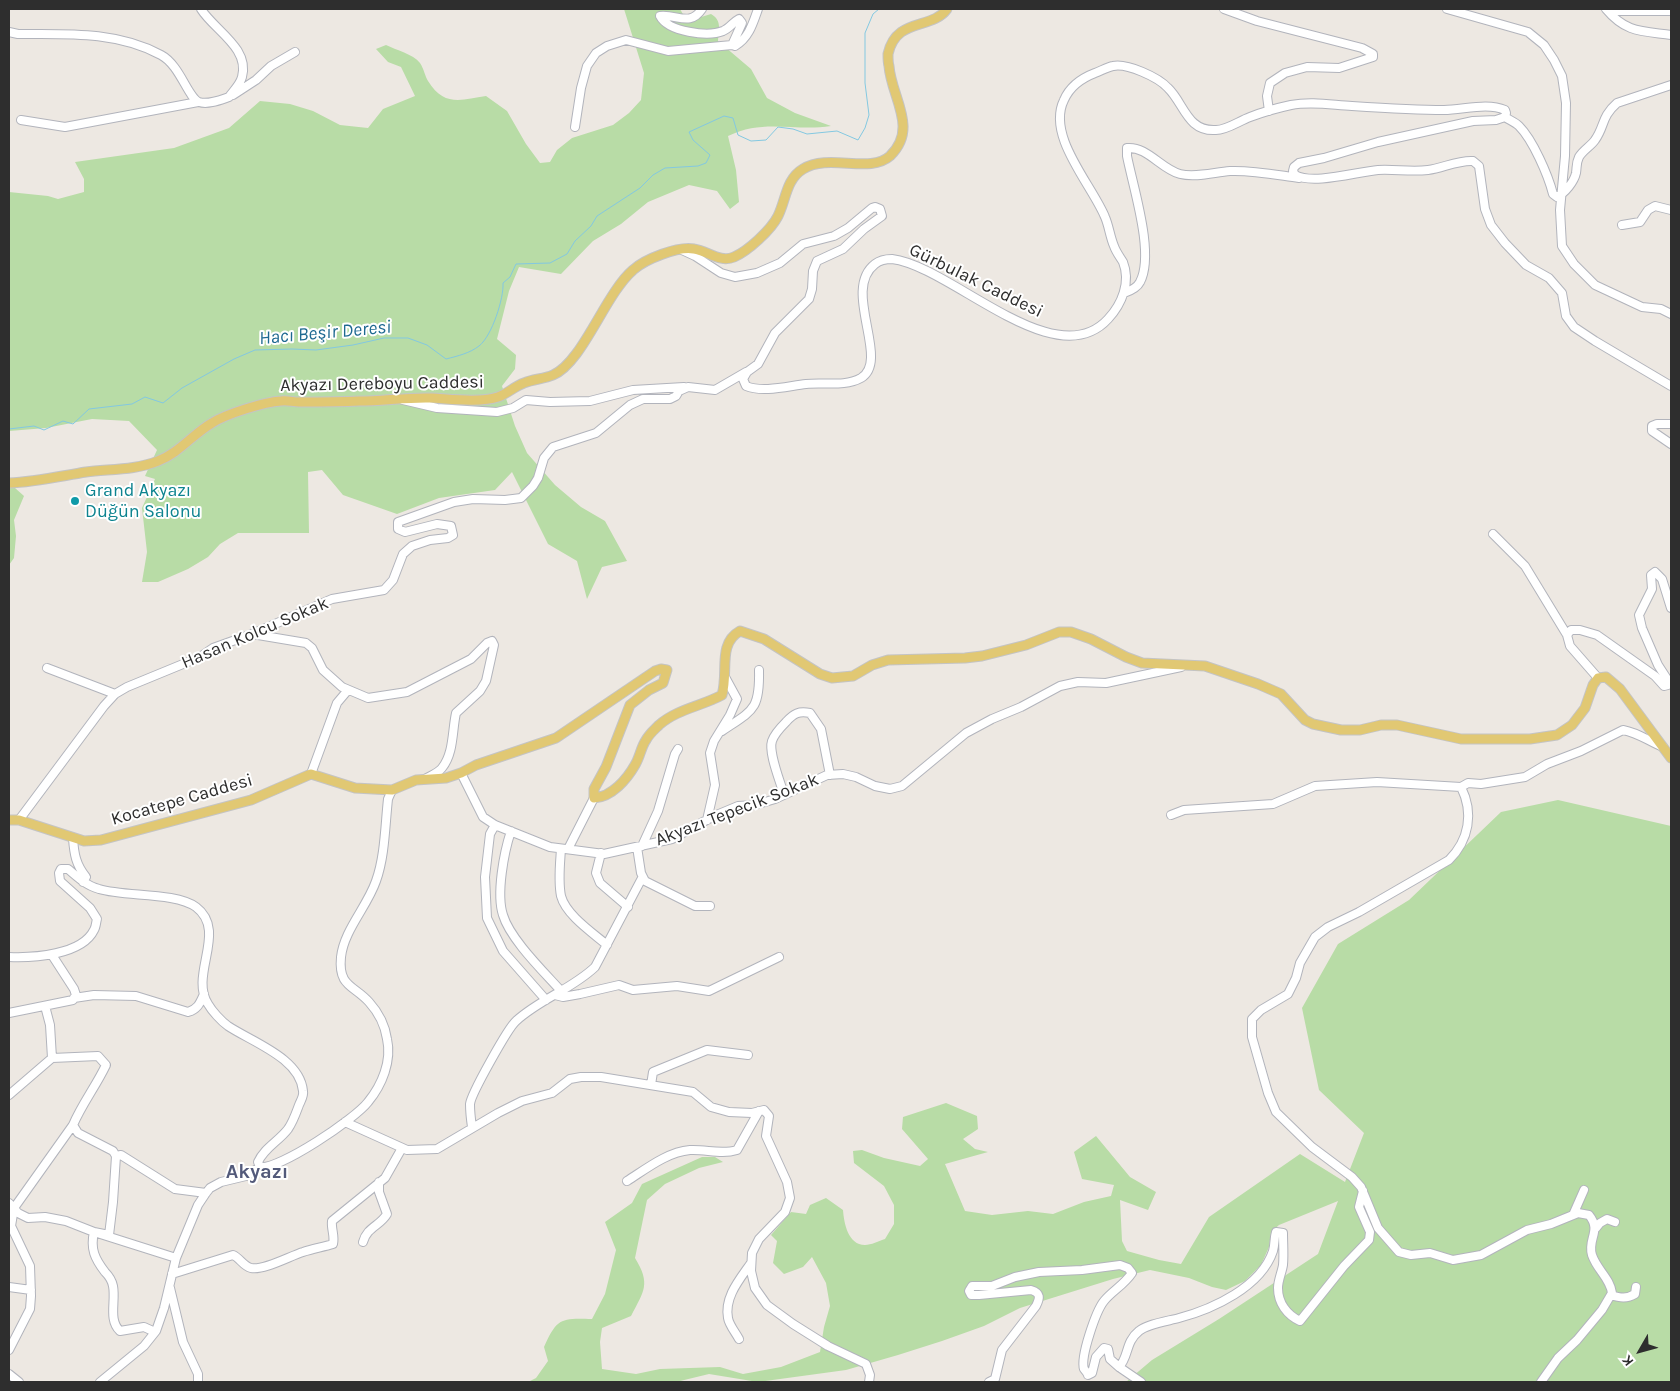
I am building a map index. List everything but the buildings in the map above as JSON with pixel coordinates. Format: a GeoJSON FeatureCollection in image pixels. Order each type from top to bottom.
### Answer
{"type":"FeatureCollection","features":[{"type":"Feature","properties":{"kind":"main road"},"geometry":{"type":"LineString","coordinates":[[680,249],[694,248],[725,260],[736,256],[772,226],[778,216],[791,180],[798,172],[812,164],[829,162],[876,164],[888,158],[898,146],[903,132],[903,118],[891,80],[888,54],[895,39],[906,29],[932,20],[943,14],[947,9]]}},
{"type":"Feature","properties":{"kind":"main road","name":"Akyazı Dereboyu Caddesi"},"geometry":{"type":"LineString","coordinates":[[9,483],[130,468],[157,462],[176,451],[214,422],[251,408],[280,401],[357,402],[431,398],[455,401],[497,398],[524,383],[555,374],[568,364],[602,310],[633,270],[665,253],[680,249]]}},
{"type":"Feature","properties":{"kind":"main road"},"geometry":{"type":"LineString","coordinates":[[311,774],[355,788],[392,790],[416,780],[446,778],[461,774],[476,765],[556,738],[655,671],[666,670],[663,683],[649,690],[630,705],[606,767],[594,789],[594,798],[600,798],[620,785],[636,764],[646,738],[660,724],[674,714],[722,695],[727,643],[732,636],[740,631],[764,639],[820,674],[832,678],[852,676],[872,665],[888,660],[982,656],[1026,645],[1059,632],[1072,632],[1142,663],[1205,666],[1258,684],[1280,694],[1305,720],[1313,724],[1341,730],[1360,730],[1381,725],[1397,725],[1461,739],[1530,739],[1557,735],[1572,725],[1585,708],[1593,684],[1598,678],[1606,676],[1620,688],[1671,758]]}},
{"type":"Feature","properties":{"kind":"main road","name":"Kocatepe Caddesi"},"geometry":{"type":"LineString","coordinates":[[9,820],[19,820],[84,841],[101,840],[251,800],[311,774]]}},
{"type":"Feature","properties":{"kind":"street"},"geometry":{"type":"LineString","coordinates":[[201,9],[208,19],[237,48],[243,62],[242,77],[229,97]]}},
{"type":"Feature","properties":{"kind":"street"},"geometry":{"type":"LineString","coordinates":[[702,9],[693,18],[660,16],[663,22],[678,30],[702,33],[725,30],[739,19],[742,23],[732,45]]}},
{"type":"Feature","properties":{"kind":"street"},"geometry":{"type":"LineString","coordinates":[[575,127],[581,88],[587,66],[596,53],[607,46],[626,40],[668,51],[735,46],[745,37],[750,29],[758,9]]}},
{"type":"Feature","properties":{"kind":"street"},"geometry":{"type":"LineString","coordinates":[[1224,9],[1257,21],[1362,48],[1374,54],[1373,57],[1339,68],[1307,66],[1284,73],[1270,83],[1267,96],[1269,111]]}},
{"type":"Feature","properties":{"kind":"street"},"geometry":{"type":"LineString","coordinates":[[1447,9],[1528,32],[1544,46],[1562,76],[1566,103],[1560,210],[1562,246],[1574,264],[1595,285],[1642,307],[1661,309],[1671,314]]}},
{"type":"Feature","properties":{"kind":"street"},"geometry":{"type":"LineString","coordinates":[[1606,9],[1614,11],[1671,11]]}},
{"type":"Feature","properties":{"kind":"street"},"geometry":{"type":"LineString","coordinates":[[1606,9],[1621,24],[1639,31],[1671,35]]}},
{"type":"Feature","properties":{"kind":"street"},"geometry":{"type":"LineString","coordinates":[[9,32],[18,34],[86,34],[134,43],[162,56],[173,65],[191,96],[198,102]]}},
{"type":"Feature","properties":{"kind":"street"},"geometry":{"type":"LineString","coordinates":[[20,120],[64,127],[198,102],[209,103],[229,97],[256,80],[270,66],[295,52]]}},
{"type":"Feature","properties":{"kind":"street"},"geometry":{"type":"LineString","coordinates":[[1124,293],[1126,277],[1123,262],[1114,249],[1106,218],[1071,156],[1062,135],[1059,116],[1063,101],[1072,86],[1086,76],[1114,65],[1131,68],[1151,76],[1169,88],[1183,111],[1203,129],[1218,130],[1269,111],[1311,103],[1408,110],[1458,110],[1492,106],[1505,110],[1505,117]]}},
{"type":"Feature","properties":{"kind":"street"},"geometry":{"type":"LineString","coordinates":[[1505,117],[1518,125],[1527,136],[1544,168],[1553,194],[1557,197],[1562,194],[1575,177],[1576,164],[1580,156],[1596,140],[1604,117],[1610,109],[1617,103],[1671,85]]}},
{"type":"Feature","properties":{"kind":"street"},"geometry":{"type":"LineString","coordinates":[[1301,178],[1294,175],[1294,166],[1307,160],[1324,158],[1378,142],[1422,132],[1473,121],[1496,120],[1505,117]]}},
{"type":"Feature","properties":{"kind":"street"},"geometry":{"type":"LineString","coordinates":[[1124,293],[1139,284],[1143,274],[1146,254],[1126,156],[1127,148],[1133,147],[1152,157],[1168,169],[1182,175],[1231,171],[1301,178],[1324,178],[1378,170],[1443,168],[1463,161],[1473,160],[1479,166],[1485,208],[1491,226],[1504,243],[1526,265],[1549,278],[1562,293],[1566,316],[1574,327],[1671,386]]}},
{"type":"Feature","properties":{"kind":"street"},"geometry":{"type":"LineString","coordinates":[[1622,225],[1640,222],[1648,210],[1655,206],[1671,210]]}},
{"type":"Feature","properties":{"kind":"street"},"geometry":{"type":"LineString","coordinates":[[397,399],[437,408],[497,412],[513,408],[526,400],[550,402],[590,401],[633,390],[688,387],[715,390],[758,364],[775,334],[809,299],[812,289],[813,271],[817,261],[843,249],[882,216],[882,213],[878,207],[872,208],[848,228],[834,236],[803,244],[780,263],[757,273],[735,277],[721,273],[695,256],[680,249]]}},
{"type":"Feature","properties":{"kind":"street","name":"Gürbulak Caddesi"},"geometry":{"type":"LineString","coordinates":[[747,372],[744,383],[756,390],[811,383],[848,383],[863,377],[869,368],[871,356],[863,307],[863,286],[866,273],[883,259],[895,260],[924,270],[1015,320],[1032,328],[1055,335],[1078,336],[1094,330],[1109,318],[1124,293]]}},
{"type":"Feature","properties":{"kind":"street","name":"Hasan Kolcu Sokak"},"geometry":{"type":"LineString","coordinates":[[19,820],[115,694],[127,687],[200,657],[213,648],[252,634],[332,599],[384,590],[393,580],[403,554],[412,546],[430,540],[448,538],[453,535],[451,526],[437,524],[405,532],[398,530],[398,522],[454,502],[473,499],[505,500],[521,498],[533,486],[538,478],[544,458],[553,448],[596,433],[630,405],[643,399],[670,399],[676,396],[679,391],[688,387]]}},
{"type":"Feature","properties":{"kind":"street"},"geometry":{"type":"LineString","coordinates":[[1671,424],[1657,424],[1652,426],[1652,431],[1671,444]]}},
{"type":"Feature","properties":{"kind":"street"},"geometry":{"type":"LineString","coordinates":[[1493,534],[1525,566],[1567,635],[1570,646],[1598,678]]}},
{"type":"Feature","properties":{"kind":"street"},"geometry":{"type":"LineString","coordinates":[[1567,635],[1571,630],[1580,630],[1597,635],[1655,676],[1664,686],[1668,686],[1669,682],[1658,665],[1642,628],[1639,615],[1652,589],[1651,575],[1655,572],[1662,580],[1671,608]]}},
{"type":"Feature","properties":{"kind":"street"},"geometry":{"type":"LineString","coordinates":[[252,634],[306,643],[312,648],[323,670],[342,687],[368,698],[407,692],[471,659],[487,643],[492,641],[494,645],[486,681],[480,691],[456,713],[451,746],[442,768],[425,779]]}},
{"type":"Feature","properties":{"kind":"street","name":"Akyazı Tepecik Sokak"},"geometry":{"type":"LineString","coordinates":[[461,774],[483,817],[495,825],[550,847],[600,853],[639,847],[672,839],[738,806],[755,805],[830,775],[843,774],[856,777],[875,786],[890,789],[902,786],[966,733],[1060,686],[1078,682],[1106,683],[1192,665]]}},
{"type":"Feature","properties":{"kind":"street"},"geometry":{"type":"LineString","coordinates":[[47,668],[115,694]]}},
{"type":"Feature","properties":{"kind":"street"},"geometry":{"type":"LineString","coordinates":[[718,734],[747,714],[756,703],[760,689],[759,670]]}},
{"type":"Feature","properties":{"kind":"street"},"geometry":{"type":"LineString","coordinates":[[707,820],[715,786],[710,753],[737,699],[725,677]]}},
{"type":"Feature","properties":{"kind":"street"},"geometry":{"type":"LineString","coordinates":[[311,774],[337,703],[348,690]]}},
{"type":"Feature","properties":{"kind":"street"},"geometry":{"type":"LineString","coordinates":[[784,795],[773,758],[771,742],[794,714],[800,712],[810,713],[821,728],[830,775]]}},
{"type":"Feature","properties":{"kind":"street"},"geometry":{"type":"LineString","coordinates":[[1171,815],[1184,810],[1273,804],[1315,786],[1377,782],[1461,787],[1468,783],[1481,784],[1525,777],[1547,764],[1581,752],[1623,730],[1645,737],[1652,743],[1663,747]]}},
{"type":"Feature","properties":{"kind":"street"},"geometry":{"type":"LineString","coordinates":[[472,1127],[471,1101],[488,1065],[515,1022],[586,975],[595,967],[607,945],[642,878],[639,847],[658,811],[678,749]]}},
{"type":"Feature","properties":{"kind":"street"},"geometry":{"type":"LineString","coordinates":[[1461,787],[1465,794],[1469,814],[1466,834],[1459,850],[1449,860],[1359,912],[1328,927],[1315,937],[1300,963],[1296,978],[1288,994],[1261,1010],[1252,1019],[1252,1037],[1268,1093],[1276,1112],[1312,1147],[1352,1177],[1363,1191],[1378,1228],[1399,1252],[1410,1254],[1430,1253],[1453,1260],[1481,1255],[1527,1230],[1583,1213],[1589,1215],[1594,1221],[1596,1228]]}},
{"type":"Feature","properties":{"kind":"street"},"geometry":{"type":"LineString","coordinates":[[100,1382],[144,1346],[155,1332],[164,1308],[176,1258],[198,1205],[210,1188],[221,1182],[246,1176],[260,1167],[265,1168],[287,1160],[345,1122],[368,1103],[382,1081],[388,1058],[388,1040],[382,1020],[368,1001],[354,991],[344,979],[341,965],[346,939],[376,882],[381,865],[388,799],[392,790]]}},
{"type":"Feature","properties":{"kind":"street"},"geometry":{"type":"LineString","coordinates":[[594,798],[564,849],[560,872],[562,897],[578,921],[607,945]]}},
{"type":"Feature","properties":{"kind":"street"},"geometry":{"type":"LineString","coordinates":[[495,825],[490,834],[485,877],[487,918],[503,951],[546,1000]]}},
{"type":"Feature","properties":{"kind":"street"},"geometry":{"type":"LineString","coordinates":[[511,831],[502,864],[501,904],[503,916],[520,945],[563,997],[619,985],[633,990],[677,986],[709,991],[779,957]]}},
{"type":"Feature","properties":{"kind":"street"},"geometry":{"type":"LineString","coordinates":[[72,838],[74,855],[80,870],[86,877],[83,882]]}},
{"type":"Feature","properties":{"kind":"street"},"geometry":{"type":"LineString","coordinates":[[600,853],[596,873],[600,883],[628,906]]}},
{"type":"Feature","properties":{"kind":"street"},"geometry":{"type":"LineString","coordinates":[[9,957],[52,955],[82,943],[94,931],[97,919],[90,908],[60,881],[59,874],[61,870],[68,869],[83,882],[98,889],[179,900],[195,907],[206,918],[210,928],[203,988],[206,1002],[226,1025],[272,1051],[293,1068],[302,1081],[304,1094],[296,1114],[288,1129],[261,1156],[258,1162],[260,1167]]}},
{"type":"Feature","properties":{"kind":"street"},"geometry":{"type":"LineString","coordinates":[[642,878],[695,906],[710,906]]}},
{"type":"Feature","properties":{"kind":"street"},"geometry":{"type":"LineString","coordinates":[[52,955],[74,989],[76,995],[74,998]]}},
{"type":"Feature","properties":{"kind":"street"},"geometry":{"type":"LineString","coordinates":[[9,1013],[64,1003],[74,998],[94,995],[136,996],[188,1012],[198,1007],[204,994]]}},
{"type":"Feature","properties":{"kind":"street"},"geometry":{"type":"LineString","coordinates":[[44,1006],[50,1025],[52,1058]]}},
{"type":"Feature","properties":{"kind":"street"},"geometry":{"type":"LineString","coordinates":[[651,1085],[654,1072],[707,1050],[748,1055]]}},
{"type":"Feature","properties":{"kind":"street"},"geometry":{"type":"LineString","coordinates":[[9,1096],[52,1058],[98,1056],[106,1065],[73,1125],[11,1206],[11,1226],[30,1266],[31,1290],[30,1309],[9,1350]]}},
{"type":"Feature","properties":{"kind":"street"},"geometry":{"type":"LineString","coordinates":[[345,1122],[407,1150],[437,1148],[522,1101],[552,1093],[570,1079],[601,1077],[692,1092],[711,1107],[729,1112],[752,1113],[764,1110],[769,1116],[766,1136],[787,1182],[790,1198],[785,1212],[759,1239],[752,1253],[752,1271],[755,1288],[767,1305],[793,1324],[828,1346],[866,1364],[870,1375],[869,1382]]}},
{"type":"Feature","properties":{"kind":"street"},"geometry":{"type":"LineString","coordinates":[[627,1181],[671,1154],[688,1150],[727,1153],[737,1150],[759,1111]]}},
{"type":"Feature","properties":{"kind":"street"},"geometry":{"type":"LineString","coordinates":[[73,1125],[78,1133],[113,1151],[116,1156],[113,1202],[108,1235],[94,1232]]}},
{"type":"Feature","properties":{"kind":"street"},"geometry":{"type":"LineString","coordinates":[[172,1274],[233,1254],[252,1269],[263,1267],[333,1244],[332,1221],[385,1178],[402,1148]]}},
{"type":"Feature","properties":{"kind":"street"},"geometry":{"type":"LineString","coordinates":[[116,1156],[121,1155],[175,1189],[206,1193]]}},
{"type":"Feature","properties":{"kind":"street"},"geometry":{"type":"LineString","coordinates":[[363,1242],[367,1231],[385,1218],[387,1214],[379,1182]]}},
{"type":"Feature","properties":{"kind":"street"},"geometry":{"type":"LineString","coordinates":[[1573,1215],[1584,1190]]}},
{"type":"Feature","properties":{"kind":"street"},"geometry":{"type":"LineString","coordinates":[[1119,1367],[1123,1363],[1129,1341],[1140,1330],[1201,1312],[1231,1296],[1247,1284],[1263,1268],[1273,1250],[1276,1232],[1282,1233],[1284,1247],[1283,1264],[1278,1287],[1280,1298],[1290,1316],[1300,1321],[1344,1266],[1368,1240],[1370,1232],[1359,1207],[1363,1191]]}},
{"type":"Feature","properties":{"kind":"street"},"geometry":{"type":"LineString","coordinates":[[11,1206],[18,1213],[28,1218],[45,1217],[66,1221],[176,1258]]}},
{"type":"Feature","properties":{"kind":"street"},"geometry":{"type":"LineString","coordinates":[[1541,1382],[1558,1358],[1596,1318],[1611,1295],[1611,1285],[1592,1256],[1591,1245],[1596,1228],[1600,1223],[1607,1219],[1615,1222]]}},
{"type":"Feature","properties":{"kind":"street"},"geometry":{"type":"LineString","coordinates":[[1519,1239],[1540,1227]]}},
{"type":"Feature","properties":{"kind":"street"},"geometry":{"type":"LineString","coordinates":[[94,1232],[92,1242],[93,1253],[113,1283],[115,1298],[113,1320],[115,1326],[120,1331],[144,1327],[155,1332]]}},
{"type":"Feature","properties":{"kind":"street"},"geometry":{"type":"LineString","coordinates":[[739,1340],[728,1319],[727,1306],[731,1293],[752,1262]]}},
{"type":"Feature","properties":{"kind":"street"},"geometry":{"type":"LineString","coordinates":[[989,1382],[995,1379],[1002,1350],[1036,1306],[1039,1295],[1036,1291],[1031,1290],[971,1295],[969,1291],[972,1286],[992,1286],[1015,1277],[1040,1272],[1082,1270],[1120,1265],[1128,1268],[1132,1273],[1127,1281],[1103,1302],[1094,1322],[1084,1350],[1084,1368],[1088,1379]]}},
{"type":"Feature","properties":{"kind":"street"},"geometry":{"type":"LineString","coordinates":[[169,1286],[183,1342],[198,1374],[198,1382]]}},
{"type":"Feature","properties":{"kind":"street"},"geometry":{"type":"LineString","coordinates":[[9,1287],[31,1290]]}},
{"type":"Feature","properties":{"kind":"street"},"geometry":{"type":"LineString","coordinates":[[1611,1295],[1629,1298],[1635,1294],[1636,1287]]}},
{"type":"Feature","properties":{"kind":"street"},"geometry":{"type":"LineString","coordinates":[[1088,1379],[1092,1373],[1096,1357],[1104,1348],[1108,1349],[1112,1363],[1141,1382]]}},
{"type":"Feature","properties":{"kind":"street"},"geometry":{"type":"LineString","coordinates":[[9,1374],[19,1382]]}},
{"type":"Feature","properties":{"kind":"green space"},"geometry":{"type":"Polygon","coordinates":[[[624,9],[680,9],[684,16],[698,18],[711,14],[718,22],[718,41],[751,69],[767,98],[795,113],[831,126],[754,128],[728,136],[736,170],[739,202],[730,209],[717,191],[689,185],[648,202],[621,224],[593,241],[561,274],[519,267],[509,291],[497,339],[516,355],[515,369],[502,386],[515,426],[527,453],[555,485],[581,507],[605,521],[627,561],[602,567],[587,599],[577,561],[548,544],[512,472],[495,490],[439,498],[397,514],[343,495],[322,470],[308,472],[309,533],[238,533],[220,544],[208,557],[188,569],[158,582],[142,582],[147,552],[142,508],[155,479],[145,476],[157,450],[129,421],[92,419],[46,428],[9,431],[9,192],[48,196],[58,199],[84,192],[84,179],[75,162],[174,148],[229,128],[260,101],[290,104],[313,111],[340,125],[368,128],[383,109],[415,96],[401,67],[388,62],[376,49],[386,45],[417,60],[427,79],[440,95],[454,100],[486,96],[507,111],[526,144],[540,163],[550,162],[557,150],[572,138],[613,125],[629,113],[641,100],[644,73],[624,9]]]}},
{"type":"Feature","properties":{"kind":"green space"},"geometry":{"type":"Polygon","coordinates":[[[9,488],[15,488],[24,496],[14,520],[16,536],[14,558],[9,565],[9,488]]]}},
{"type":"Feature","properties":{"kind":"green space"},"geometry":{"type":"Polygon","coordinates":[[[1558,800],[1671,826],[1671,1382],[1126,1382],[1152,1360],[1219,1319],[1318,1254],[1338,1201],[1279,1225],[1271,1232],[1269,1247],[1261,1265],[1245,1281],[1226,1290],[1189,1278],[1150,1270],[1113,1279],[1020,1308],[984,1326],[942,1341],[846,1370],[758,1382],[709,1374],[676,1382],[528,1382],[536,1378],[548,1361],[544,1347],[557,1325],[567,1320],[592,1319],[605,1294],[616,1250],[605,1222],[632,1203],[642,1184],[702,1157],[715,1157],[723,1162],[699,1168],[665,1184],[647,1200],[635,1258],[643,1275],[644,1287],[631,1316],[602,1328],[600,1342],[602,1369],[636,1374],[660,1369],[720,1367],[743,1374],[781,1367],[820,1352],[830,1306],[826,1283],[812,1257],[803,1267],[784,1274],[773,1263],[777,1241],[771,1235],[791,1212],[806,1214],[810,1205],[826,1198],[843,1210],[848,1232],[859,1244],[867,1245],[885,1239],[894,1224],[894,1205],[884,1186],[854,1163],[853,1151],[862,1150],[884,1158],[920,1166],[928,1159],[902,1129],[903,1117],[946,1103],[977,1116],[978,1129],[963,1139],[975,1149],[988,1152],[945,1164],[965,1211],[992,1215],[1028,1211],[1053,1214],[1084,1202],[1111,1196],[1114,1185],[1082,1179],[1074,1152],[1096,1136],[1130,1177],[1156,1192],[1148,1210],[1120,1200],[1122,1241],[1127,1251],[1159,1260],[1181,1264],[1209,1217],[1300,1154],[1345,1182],[1364,1133],[1319,1090],[1302,1008],[1338,944],[1409,900],[1501,812],[1558,800]]]}},
{"type":"Feature","properties":{"kind":"waterway","name":"Hacı Beşir Deresi"},"geometry":{"type":"LineString","coordinates":[[9,429],[34,426],[44,430],[63,421],[73,424],[89,409],[132,404],[145,397],[163,403],[182,388],[234,359],[255,350],[316,350],[353,345],[384,338],[408,338],[427,345],[446,359],[472,351],[484,341],[493,326],[503,290],[503,283],[510,277],[516,264],[550,263],[567,254],[575,241],[591,226],[597,216],[640,188],[653,175],[665,168],[698,166],[706,163],[710,155],[693,140],[689,132],[724,116],[733,118],[738,135],[751,141],[766,140],[778,127],[793,129],[807,134],[837,131],[858,140],[865,128],[869,115],[865,83],[865,33],[873,14],[879,9]]}},
{"type":"Feature","properties":{"kind":"place","name":"Grand Akyazı Düğün Salonu"},"geometry":{"type":"Point","coordinates":[75,501]}},
{"type":"Feature","properties":{"kind":"district","name":"Akyazı"},"geometry":{"type":"Point","coordinates":[257,1172]}}]}
